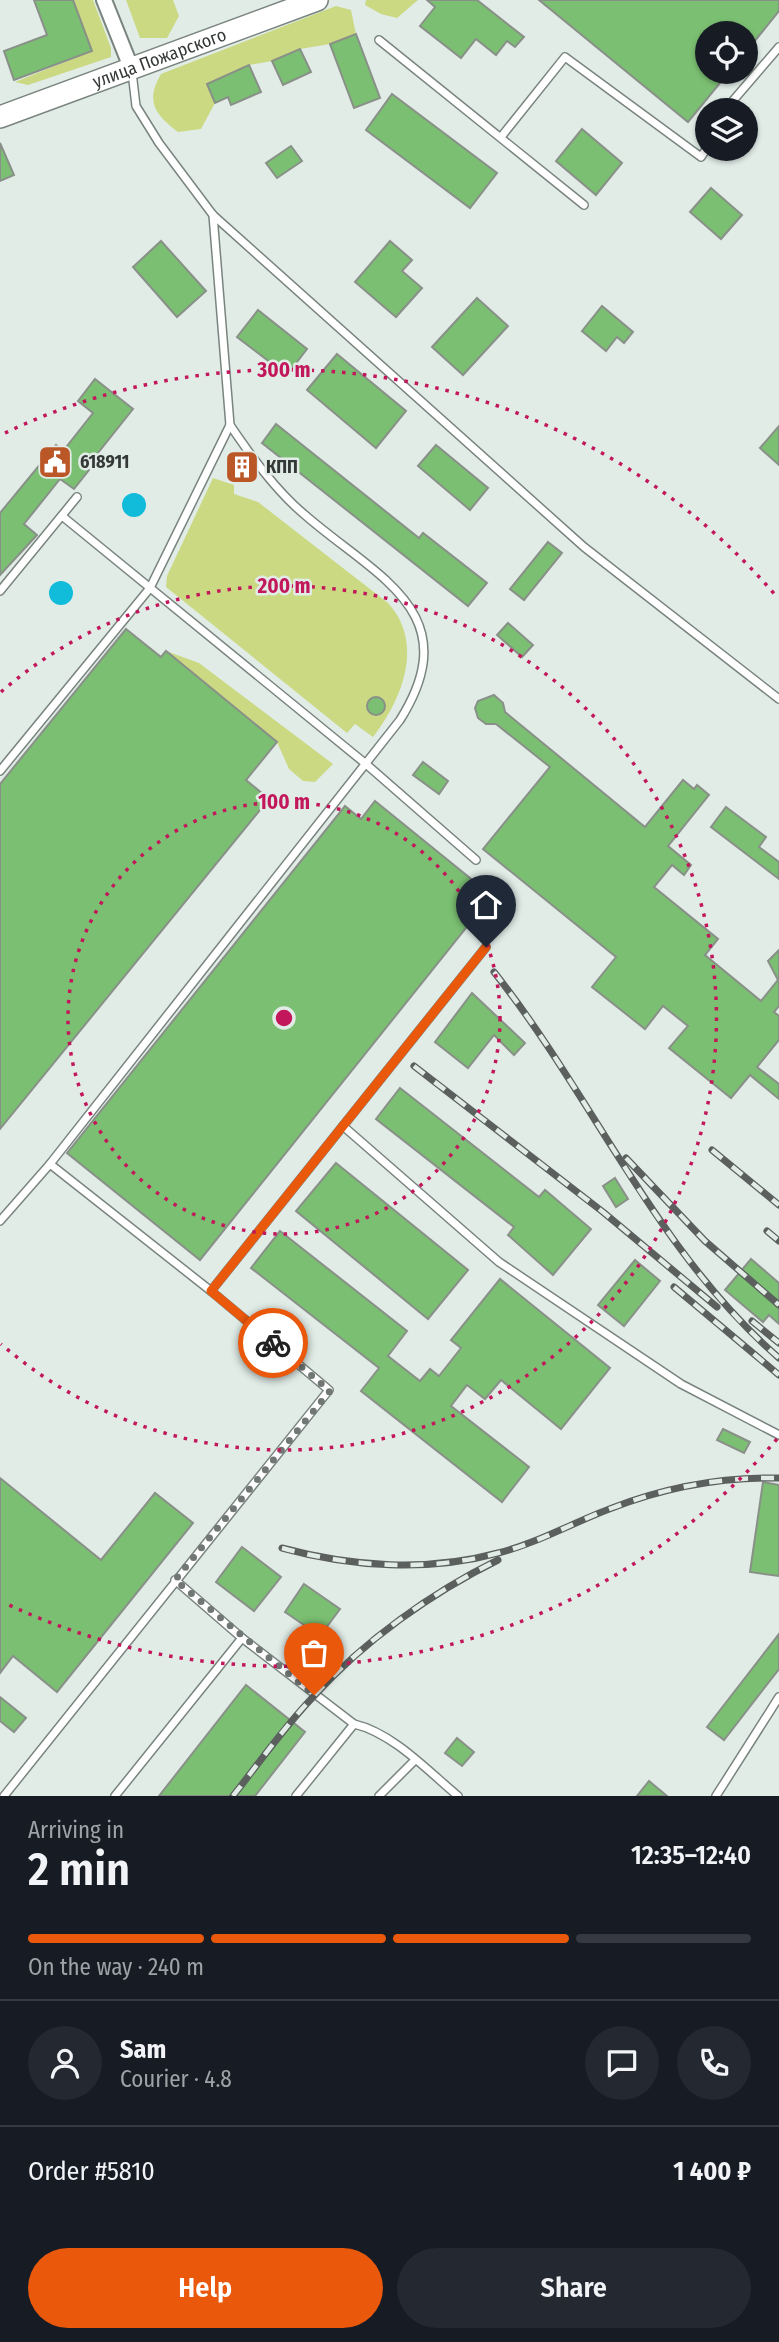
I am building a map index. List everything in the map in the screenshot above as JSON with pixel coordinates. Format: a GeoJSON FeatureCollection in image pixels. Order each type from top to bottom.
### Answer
{"type":"FeatureCollection","features":[{"type":"Feature","properties":{"kind":"street"},"geometry":{"type":"LineString","coordinates":[[104,0],[132,70]]}},
{"type":"Feature","properties":{"kind":"street","name":"улица Пожарского"},"geometry":{"type":"LineString","coordinates":[[0,117],[317,0]]}},
{"type":"Feature","properties":{"kind":"lane"},"geometry":{"type":"LineString","coordinates":[[379,40],[584,205]]}},
{"type":"Feature","properties":{"kind":"lane"},"geometry":{"type":"LineString","coordinates":[[735,98],[779,47]]}},
{"type":"Feature","properties":{"kind":"lane"},"geometry":{"type":"LineString","coordinates":[[501,137],[565,57],[695,153]]}},
{"type":"Feature","properties":{"kind":"lane"},"geometry":{"type":"LineString","coordinates":[[132,70],[136,106],[159,143],[213,215],[584,547],[779,699]]}},
{"type":"Feature","properties":{"kind":"lane"},"geometry":{"type":"LineString","coordinates":[[0,771],[150,588],[230,425],[213,215]]}},
{"type":"Feature","properties":{"kind":"lane"},"geometry":{"type":"LineString","coordinates":[[0,1221],[50,1164],[366,764],[400,720],[415,691],[423,661],[420,624],[401,595],[303,514],[230,425]]}},
{"type":"Feature","properties":{"kind":"lane"},"geometry":{"type":"LineString","coordinates":[[0,590],[77,497]]}},
{"type":"Feature","properties":{"kind":"lane"},"geometry":{"type":"LineString","coordinates":[[62,516],[366,764],[476,860]]}},
{"type":"Feature","properties":{"kind":"lane"},"geometry":{"type":"LineString","coordinates":[[211,1291],[486,947]]}},
{"type":"Feature","properties":{"kind":"lane"},"geometry":{"type":"LineString","coordinates":[[344,1126],[499,1262],[681,1384],[779,1435]]}},
{"type":"Feature","properties":{"kind":"lane"},"geometry":{"type":"LineString","coordinates":[[4,1796],[175,1580],[330,1391],[211,1291],[50,1164]]}},
{"type":"Feature","properties":{"kind":"lane"},"geometry":{"type":"LineString","coordinates":[[175,1580],[242,1638],[354,1724],[384,1737],[458,1796]]}},
{"type":"Feature","properties":{"kind":"lane"},"geometry":{"type":"LineString","coordinates":[[115,1796],[242,1638]]}},
{"type":"Feature","properties":{"kind":"lane"},"geometry":{"type":"LineString","coordinates":[[716,1796],[779,1697]]}},
{"type":"Feature","properties":{"kind":"lane"},"geometry":{"type":"LineString","coordinates":[[296,1796],[354,1724]]}},
{"type":"Feature","properties":{"kind":"lane"},"geometry":{"type":"LineString","coordinates":[[379,1796],[415,1760]]}},
{"type":"Feature","properties":{"kind":"green space"},"geometry":{"type":"Polygon","coordinates":[[[73,0],[93,0],[111,48],[111,57],[28,85],[15,82],[92,51],[73,0]]]}},
{"type":"Feature","properties":{"kind":"green space"},"geometry":{"type":"Polygon","coordinates":[[[126,0],[173,0],[179,16],[167,38],[140,38],[126,0]]]}},
{"type":"Feature","properties":{"kind":"green space"},"geometry":{"type":"Polygon","coordinates":[[[366,0],[418,0],[397,18],[381,14],[365,5],[366,0]]]}},
{"type":"Feature","properties":{"kind":"green space"},"geometry":{"type":"Polygon","coordinates":[[[336,6],[351,10],[356,34],[330,44],[300,49],[272,61],[249,65],[207,84],[215,103],[201,129],[178,132],[158,113],[153,100],[161,74],[336,6]]]}},
{"type":"Feature","properties":{"kind":"green space"},"geometry":{"type":"Polygon","coordinates":[[[213,478],[234,485],[234,494],[258,502],[388,603],[399,619],[407,653],[405,671],[393,706],[373,737],[355,724],[347,733],[166,587],[167,576],[213,478]]]}},
{"type":"Feature","properties":{"kind":"green space"},"geometry":{"type":"Polygon","coordinates":[[[166,651],[199,663],[333,764],[315,782],[303,781],[289,769],[277,742],[166,651]]]}},
{"type":"Feature","properties":{"kind":"water"},"geometry":{"type":"Polygon","coordinates":[[[134,493],[142,497],[146,505],[142,513],[134,517],[126,513],[122,505],[126,497],[134,493]]]}},
{"type":"Feature","properties":{"kind":"water"},"geometry":{"type":"Polygon","coordinates":[[[61,581],[69,585],[73,593],[69,601],[61,605],[53,601],[49,593],[53,585],[61,581]]]}},
{"type":"Feature","properties":{"kind":"building"},"geometry":{"type":"Polygon","coordinates":[[[34,0],[73,0],[92,51],[14,80],[4,51],[47,35],[34,0]]]}},
{"type":"Feature","properties":{"kind":"building"},"geometry":{"type":"Polygon","coordinates":[[[427,0],[477,0],[524,37],[515,47],[507,41],[496,55],[476,39],[461,58],[420,26],[435,7],[427,0]]]}},
{"type":"Feature","properties":{"kind":"building"},"geometry":{"type":"Polygon","coordinates":[[[539,0],[779,0],[779,11],[758,37],[758,21],[695,21],[695,84],[719,84],[708,98],[695,98],[695,113],[688,122],[539,0]]]}},
{"type":"Feature","properties":{"kind":"building"},"geometry":{"type":"Polygon","coordinates":[[[356,34],[380,98],[354,108],[330,44],[356,34]]]}},
{"type":"Feature","properties":{"kind":"building"},"geometry":{"type":"Polygon","coordinates":[[[300,49],[311,72],[283,85],[272,61],[300,49]]]}},
{"type":"Feature","properties":{"kind":"building"},"geometry":{"type":"Polygon","coordinates":[[[249,65],[261,92],[231,105],[228,97],[215,103],[207,84],[249,65]]]}},
{"type":"Feature","properties":{"kind":"building"},"geometry":{"type":"Polygon","coordinates":[[[392,94],[497,173],[470,208],[366,130],[392,94]]]}},
{"type":"Feature","properties":{"kind":"building"},"geometry":{"type":"Polygon","coordinates":[[[582,129],[622,163],[596,195],[556,161],[582,129]]]}},
{"type":"Feature","properties":{"kind":"building"},"geometry":{"type":"Polygon","coordinates":[[[0,143],[14,175],[0,181],[0,143]]]}},
{"type":"Feature","properties":{"kind":"building"},"geometry":{"type":"Polygon","coordinates":[[[291,146],[302,161],[277,178],[266,163],[291,146]]]}},
{"type":"Feature","properties":{"kind":"building"},"geometry":{"type":"Polygon","coordinates":[[[711,188],[742,215],[721,239],[690,212],[711,188]]]}},
{"type":"Feature","properties":{"kind":"building"},"geometry":{"type":"Polygon","coordinates":[[[161,241],[206,291],[177,317],[133,267],[161,241]]]}},
{"type":"Feature","properties":{"kind":"building"},"geometry":{"type":"Polygon","coordinates":[[[390,241],[412,260],[402,271],[422,288],[396,317],[355,282],[390,241]]]}},
{"type":"Feature","properties":{"kind":"building"},"geometry":{"type":"Polygon","coordinates":[[[477,298],[508,326],[463,375],[432,347],[477,298]]]}},
{"type":"Feature","properties":{"kind":"building"},"geometry":{"type":"Polygon","coordinates":[[[602,306],[633,332],[624,343],[617,337],[606,351],[582,331],[602,306]]]}},
{"type":"Feature","properties":{"kind":"building"},"geometry":{"type":"Polygon","coordinates":[[[258,310],[307,349],[287,375],[237,337],[258,310]]]}},
{"type":"Feature","properties":{"kind":"building"},"geometry":{"type":"Polygon","coordinates":[[[337,354],[406,411],[376,448],[307,390],[337,354]]]}},
{"type":"Feature","properties":{"kind":"building"},"geometry":{"type":"Polygon","coordinates":[[[95,379],[133,409],[86,468],[89,470],[74,489],[60,479],[24,524],[37,535],[0,575],[0,513],[56,445],[63,451],[93,413],[78,401],[95,379]]]}},
{"type":"Feature","properties":{"kind":"building"},"geometry":{"type":"Polygon","coordinates":[[[276,424],[419,538],[423,533],[487,583],[468,606],[262,443],[276,424]]]}},
{"type":"Feature","properties":{"kind":"building"},"geometry":{"type":"Polygon","coordinates":[[[779,426],[779,465],[760,448],[779,426]]]}},
{"type":"Feature","properties":{"kind":"building"},"geometry":{"type":"Polygon","coordinates":[[[436,445],[488,488],[470,510],[418,466],[436,445]]]}},
{"type":"Feature","properties":{"kind":"building"},"geometry":{"type":"Polygon","coordinates":[[[548,542],[562,553],[524,600],[510,589],[548,542]]]}},
{"type":"Feature","properties":{"kind":"building"},"geometry":{"type":"Polygon","coordinates":[[[508,623],[533,645],[522,657],[497,635],[508,623]]]}},
{"type":"Feature","properties":{"kind":"building"},"geometry":{"type":"Polygon","coordinates":[[[126,629],[161,657],[166,651],[277,742],[246,780],[269,799],[0,1129],[0,784],[126,629]]]}},
{"type":"Feature","properties":{"kind":"building"},"geometry":{"type":"Polygon","coordinates":[[[494,695],[503,703],[505,712],[645,827],[683,780],[694,789],[697,785],[709,795],[668,846],[691,865],[684,875],[672,865],[654,887],[718,939],[705,955],[761,1001],[778,980],[768,961],[779,950],[779,1006],[774,1012],[779,1016],[779,1040],[757,1067],[779,1084],[779,1099],[750,1075],[731,1098],[669,1048],[688,1026],[663,1006],[645,1029],[592,987],[616,957],[483,849],[550,767],[496,724],[486,724],[478,718],[475,708],[478,701],[494,695]]]}},
{"type":"Feature","properties":{"kind":"building"},"geometry":{"type":"Polygon","coordinates":[[[376,697],[382,700],[385,706],[382,712],[376,715],[370,712],[367,706],[370,700],[376,697]]]}},
{"type":"Feature","properties":{"kind":"building"},"geometry":{"type":"Polygon","coordinates":[[[423,762],[448,781],[439,794],[413,775],[423,762]]]}},
{"type":"Feature","properties":{"kind":"building"},"geometry":{"type":"Polygon","coordinates":[[[375,801],[481,887],[467,904],[478,913],[200,1260],[67,1153],[345,806],[361,819],[375,801]]]}},
{"type":"Feature","properties":{"kind":"building"},"geometry":{"type":"Polygon","coordinates":[[[726,807],[766,837],[759,847],[779,862],[779,879],[711,827],[726,807]]]}},
{"type":"Feature","properties":{"kind":"building"},"geometry":{"type":"Polygon","coordinates":[[[472,993],[525,1043],[514,1055],[494,1035],[468,1068],[435,1042],[472,993]]]}},
{"type":"Feature","properties":{"kind":"building"},"geometry":{"type":"Polygon","coordinates":[[[400,1088],[539,1197],[545,1190],[591,1229],[553,1275],[508,1235],[514,1227],[376,1119],[400,1088]]]}},
{"type":"Feature","properties":{"kind":"building"},"geometry":{"type":"Polygon","coordinates":[[[336,1163],[468,1270],[428,1319],[296,1211],[336,1163]]]}},
{"type":"Feature","properties":{"kind":"building"},"geometry":{"type":"Polygon","coordinates":[[[615,1178],[628,1199],[616,1207],[603,1186],[615,1178]]]}},
{"type":"Feature","properties":{"kind":"building"},"geometry":{"type":"Polygon","coordinates":[[[280,1231],[407,1331],[388,1356],[420,1381],[430,1369],[439,1376],[461,1348],[451,1340],[500,1279],[610,1368],[561,1429],[501,1380],[485,1399],[467,1385],[451,1406],[529,1467],[502,1502],[361,1391],[379,1368],[251,1268],[280,1231]]]}},
{"type":"Feature","properties":{"kind":"building"},"geometry":{"type":"Polygon","coordinates":[[[751,1259],[779,1283],[779,1324],[769,1315],[763,1322],[725,1290],[751,1259]]]}},
{"type":"Feature","properties":{"kind":"building"},"geometry":{"type":"Polygon","coordinates":[[[635,1260],[660,1281],[624,1326],[598,1305],[635,1260]]]}},
{"type":"Feature","properties":{"kind":"building"},"geometry":{"type":"Polygon","coordinates":[[[723,1429],[750,1442],[744,1453],[717,1440],[723,1429]]]}},
{"type":"Feature","properties":{"kind":"building"},"geometry":{"type":"Polygon","coordinates":[[[0,1478],[101,1560],[155,1493],[193,1523],[57,1692],[13,1656],[0,1673],[0,1478]]]}},
{"type":"Feature","properties":{"kind":"building"},"geometry":{"type":"Polygon","coordinates":[[[763,1482],[779,1485],[779,1576],[750,1572],[763,1482]]]}},
{"type":"Feature","properties":{"kind":"building"},"geometry":{"type":"Polygon","coordinates":[[[242,1547],[281,1577],[254,1611],[216,1582],[242,1547]]]}},
{"type":"Feature","properties":{"kind":"building"},"geometry":{"type":"Polygon","coordinates":[[[304,1584],[340,1609],[320,1636],[285,1612],[304,1584]]]}},
{"type":"Feature","properties":{"kind":"building"},"geometry":{"type":"Polygon","coordinates":[[[779,1634],[779,1669],[724,1740],[707,1727],[779,1634]]]}},
{"type":"Feature","properties":{"kind":"building"},"geometry":{"type":"Polygon","coordinates":[[[246,1685],[305,1732],[255,1796],[159,1796],[246,1685]]]}},
{"type":"Feature","properties":{"kind":"building"},"geometry":{"type":"Polygon","coordinates":[[[0,1697],[26,1718],[14,1732],[0,1721],[0,1697]]]}},
{"type":"Feature","properties":{"kind":"building"},"geometry":{"type":"Polygon","coordinates":[[[457,1738],[474,1752],[462,1766],[445,1753],[457,1738]]]}},
{"type":"Feature","properties":{"kind":"building"},"geometry":{"type":"Polygon","coordinates":[[[649,1781],[667,1796],[637,1796],[649,1781]]]}},
{"type":"Feature","properties":{"kind":"railway"},"geometry":{"type":"LineString","coordinates":[[494,972],[530,1020],[661,1222],[736,1316],[779,1358]]}},
{"type":"Feature","properties":{"kind":"railway"},"geometry":{"type":"LineString","coordinates":[[414,1066],[603,1212],[717,1307]]}},
{"type":"Feature","properties":{"kind":"railway"},"geometry":{"type":"LineString","coordinates":[[712,1150],[779,1205]]}},
{"type":"Feature","properties":{"kind":"railway"},"geometry":{"type":"LineString","coordinates":[[626,1158],[705,1241],[779,1305]]}},
{"type":"Feature","properties":{"kind":"railway"},"geometry":{"type":"LineString","coordinates":[[767,1231],[779,1241]]}},
{"type":"Feature","properties":{"kind":"railway"},"geometry":{"type":"LineString","coordinates":[[674,1287],[779,1375]]}},
{"type":"Feature","properties":{"kind":"railway"},"geometry":{"type":"LineString","coordinates":[[752,1321],[779,1343]]}},
{"type":"Feature","properties":{"kind":"railway"},"geometry":{"type":"LineString","coordinates":[[282,1548],[363,1563],[445,1563],[513,1549],[612,1508],[674,1489],[736,1479],[779,1478]]}},
{"type":"Feature","properties":{"kind":"railway"},"geometry":{"type":"LineString","coordinates":[[233,1796],[292,1720],[354,1656],[424,1603],[498,1560]]}},
{"type":"Feature","properties":{"kind":"way so far"},"geometry":{"type":"LineString","coordinates":[[273,1343],[330,1391],[175,1580],[314,1695]]}},
{"type":"Feature","properties":{"kind":"place","name":"618911"},"geometry":{"type":"Point","coordinates":[55,462]}},
{"type":"Feature","properties":{"kind":"place","name":"КПП"},"geometry":{"type":"Point","coordinates":[242,467]}},
{"type":"Feature","properties":{"kind":"route"},"geometry":{"type":"LineString","coordinates":[[273,1343],[211,1291],[486,947]]}}]}
